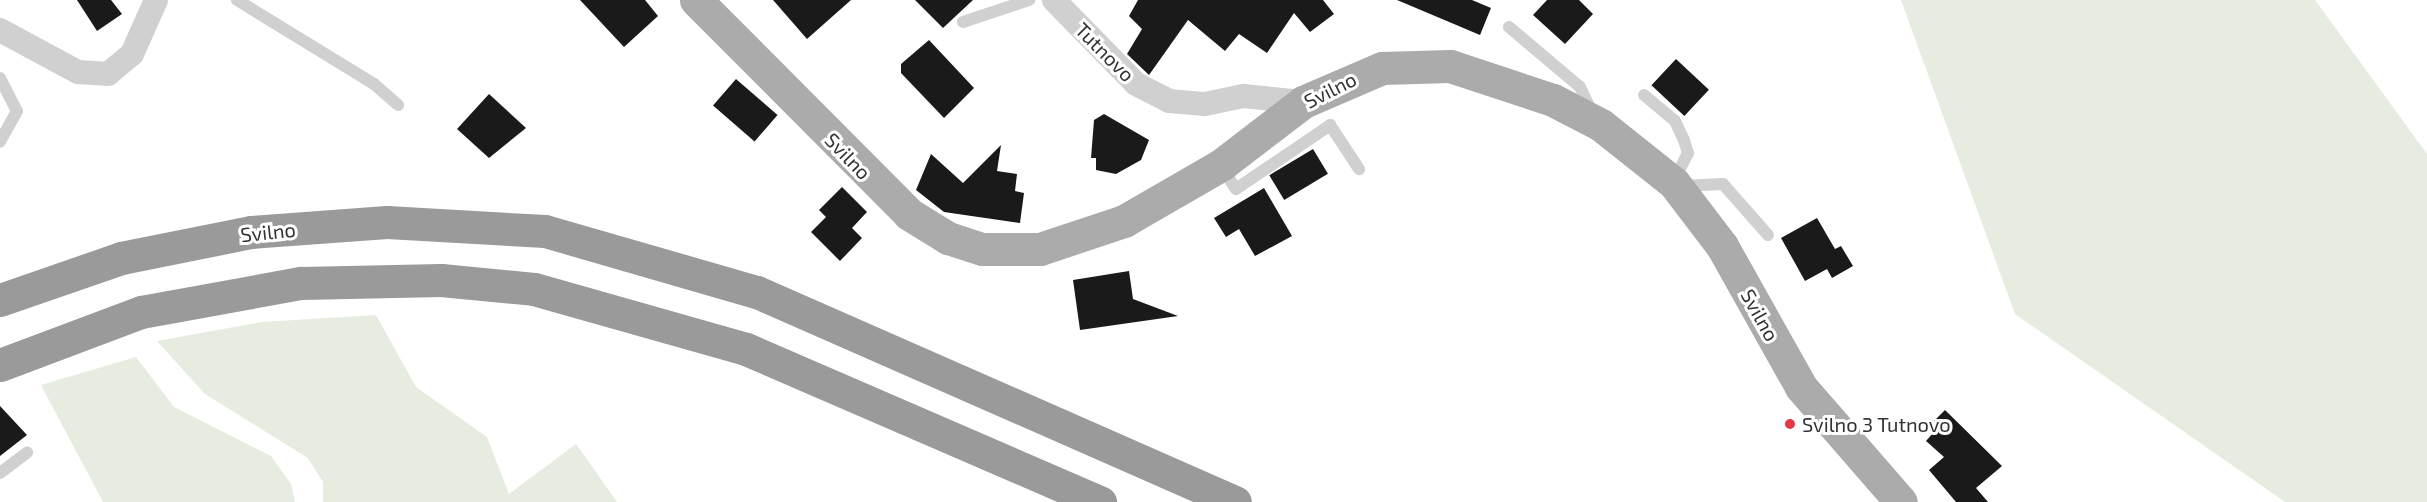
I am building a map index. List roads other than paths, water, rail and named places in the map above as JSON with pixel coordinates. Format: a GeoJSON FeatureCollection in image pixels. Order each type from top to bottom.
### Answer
{"type":"FeatureCollection","features":[{"type":"Feature","properties":{"kind":"highway","name":"Svilno"},"geometry":{"type":"LineString","coordinates":[[0,300],[121,258],[251,232],[387,222],[544,231],[757,292],[1234,502]]}},
{"type":"Feature","properties":{"kind":"highway"},"geometry":{"type":"LineString","coordinates":[[0,365],[141,312],[302,283],[441,279],[534,289],[746,349],[1100,502]]}},
{"type":"Feature","properties":{"kind":"main road","name":"Svilno"},"geometry":{"type":"LineString","coordinates":[[696,0],[909,214],[948,238],[982,249],[1040,249],[1073,242],[1144,211],[1221,165],[1303,102],[1382,68],[1450,66],[1501,79],[1595,121],[1675,184],[1722,246],[1801,387],[1901,502]]}},
{"type":"Feature","properties":{"kind":"street"},"geometry":{"type":"LineString","coordinates":[[0,30],[78,72],[108,74],[132,54],[156,0]]}},
{"type":"Feature","properties":{"kind":"street","name":"Tutnovo"},"geometry":{"type":"LineString","coordinates":[[1054,0],[1136,84],[1169,102],[1205,104],[1243,96],[1303,102]]}},
{"type":"Feature","properties":{"kind":"lane"},"geometry":{"type":"LineString","coordinates":[[237,0],[374,84],[398,105]]}},
{"type":"Feature","properties":{"kind":"lane"},"geometry":{"type":"LineString","coordinates":[[963,22],[1029,0]]}},
{"type":"Feature","properties":{"kind":"lane"},"geometry":{"type":"LineString","coordinates":[[1509,27],[1580,87],[1595,121]]}},
{"type":"Feature","properties":{"kind":"lane"},"geometry":{"type":"LineString","coordinates":[[0,78],[17,111],[0,142]]}},
{"type":"Feature","properties":{"kind":"lane"},"geometry":{"type":"LineString","coordinates":[[1644,95],[1675,121],[1684,140],[1688,153],[1675,184],[1723,184],[1768,235]]}},
{"type":"Feature","properties":{"kind":"lane"},"geometry":{"type":"LineString","coordinates":[[1221,165],[1236,189],[1330,125],[1359,169]]}},
{"type":"Feature","properties":{"kind":"lane"},"geometry":{"type":"LineString","coordinates":[[0,473],[27,453]]}},
{"type":"Feature","properties":{"kind":"place","name":"Svilno 3 Tutnovo"},"geometry":{"type":"Point","coordinates":[1790,424]}}]}
